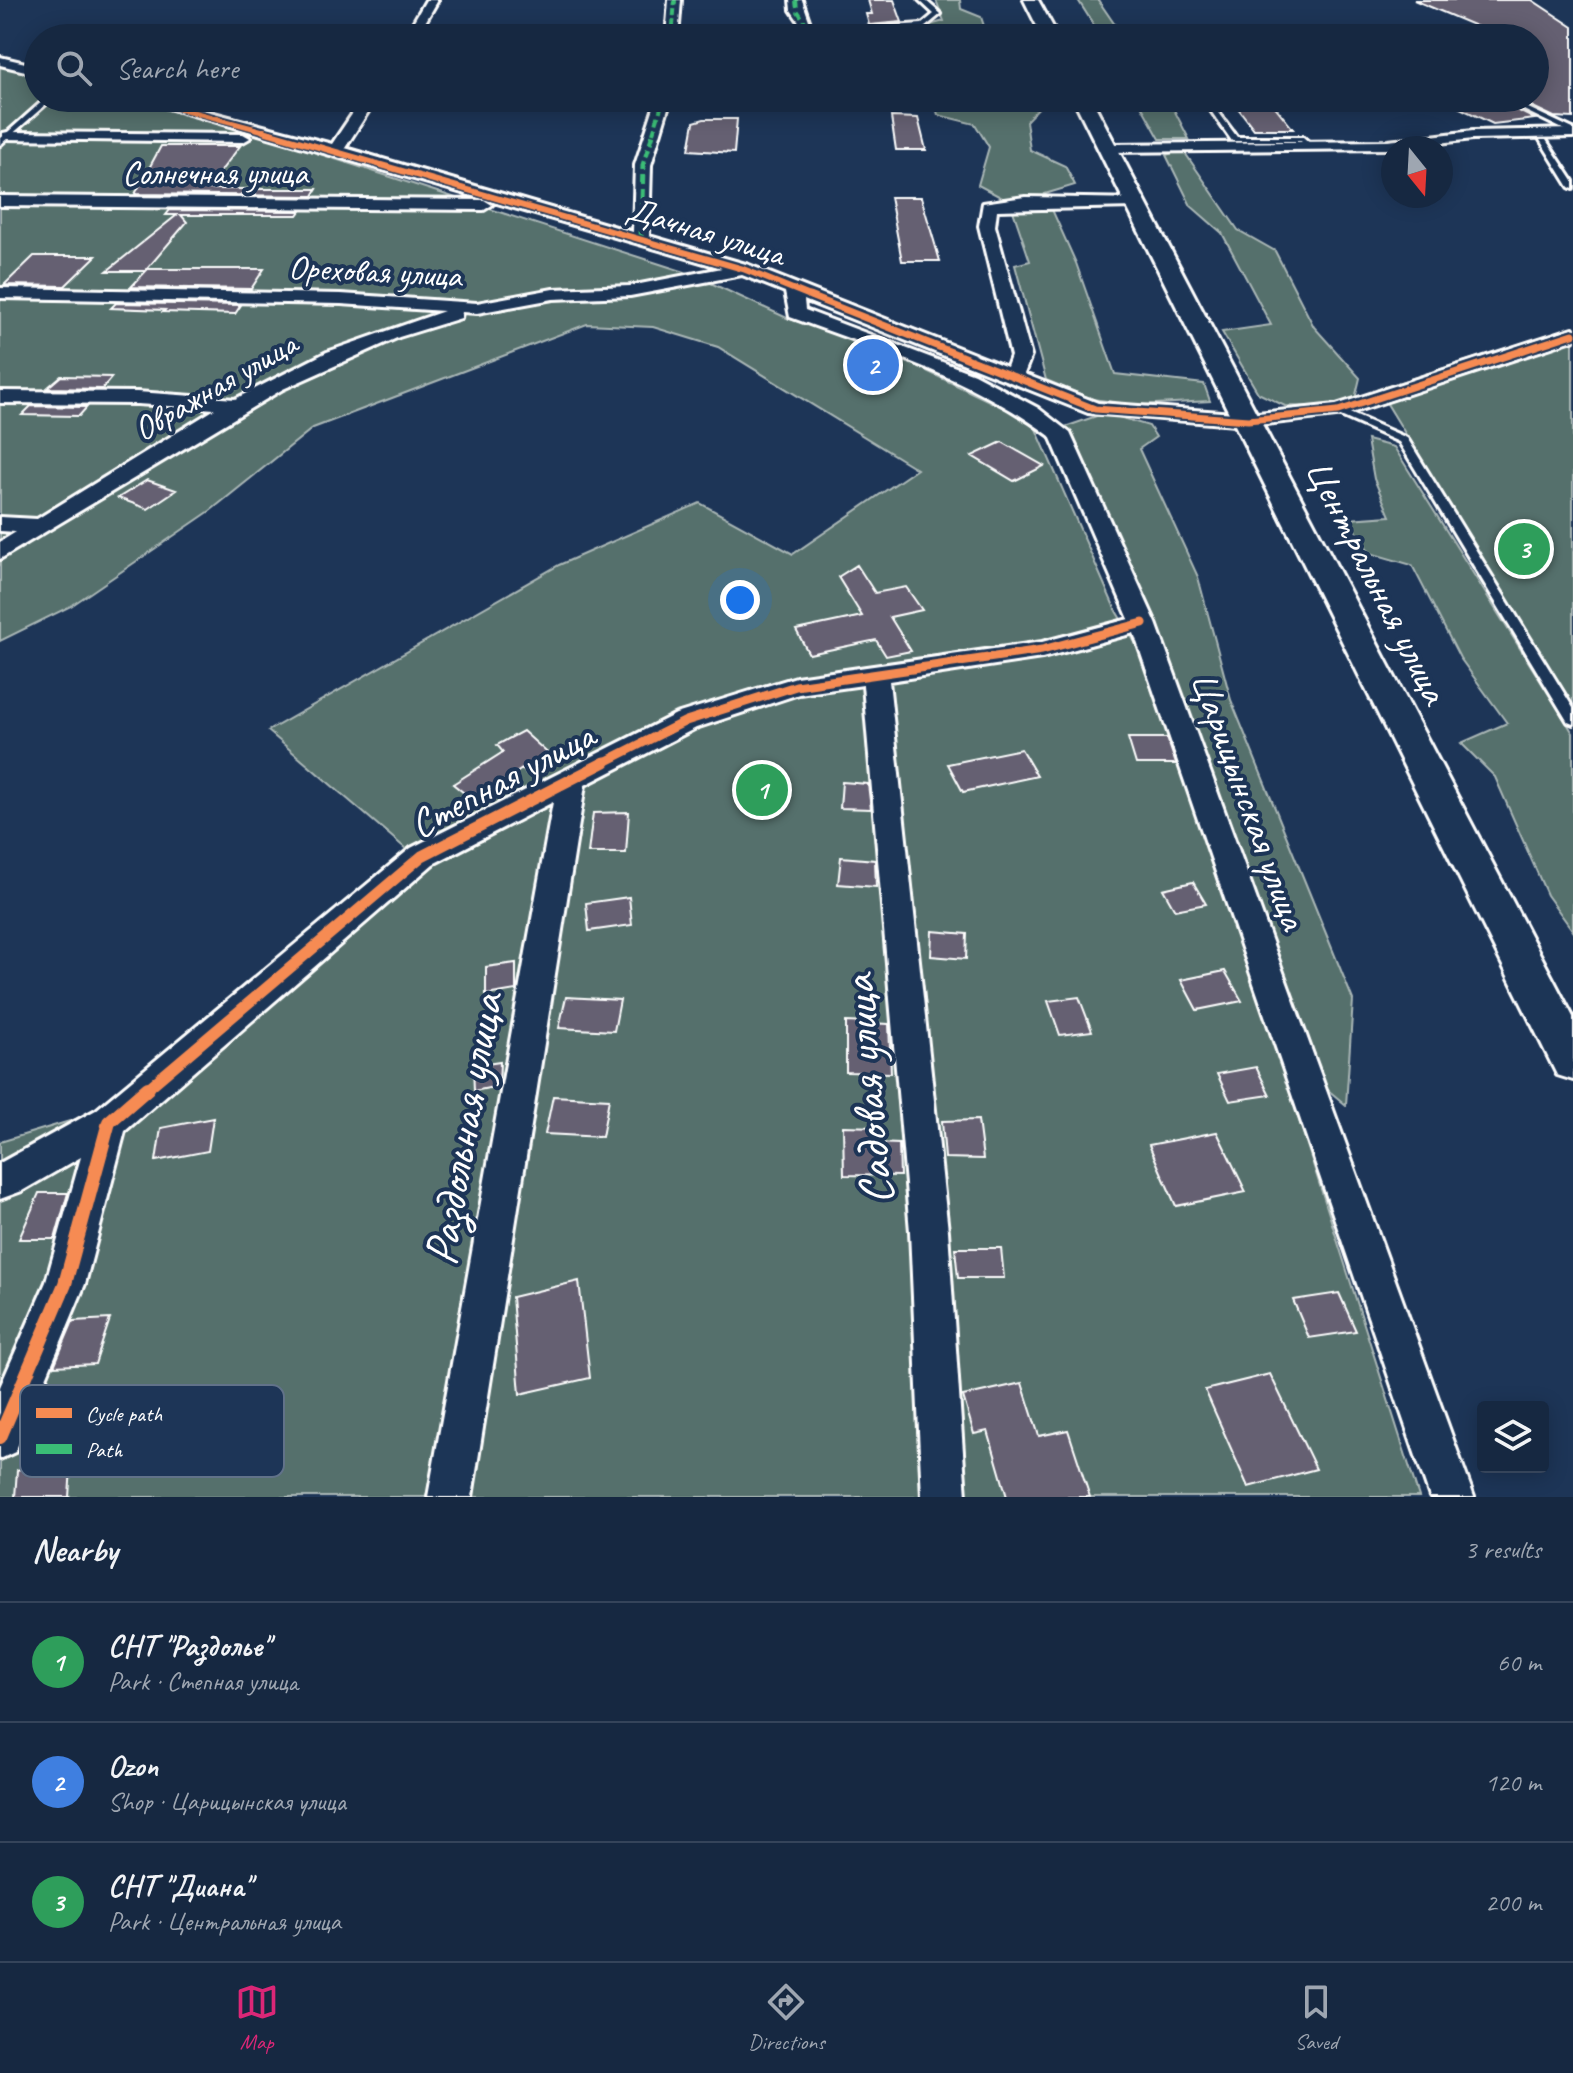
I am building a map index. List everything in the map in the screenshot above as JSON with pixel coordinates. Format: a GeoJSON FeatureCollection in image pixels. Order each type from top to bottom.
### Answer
{"type":"FeatureCollection","features":[{"type":"Feature","properties":{"kind":"street"},"geometry":{"type":"LineString","coordinates":[[418,24],[432,0]]}},
{"type":"Feature","properties":{"kind":"street"},"geometry":{"type":"LineString","coordinates":[[673,24],[675,0]]}},
{"type":"Feature","properties":{"kind":"street"},"geometry":{"type":"LineString","coordinates":[[796,0],[797,10],[807,24]]}},
{"type":"Feature","properties":{"kind":"street"},"geometry":{"type":"LineString","coordinates":[[1031,0],[1044,24]]}},
{"type":"Feature","properties":{"kind":"street"},"geometry":{"type":"LineString","coordinates":[[0,61],[24,67]]}},
{"type":"Feature","properties":{"kind":"street","name":"Дачная улица"},"geometry":{"type":"LineString","coordinates":[[191,112],[336,150],[743,269],[1095,409],[1248,420],[1338,411],[1573,334]]}},
{"type":"Feature","properties":{"kind":"street"},"geometry":{"type":"LineString","coordinates":[[336,150],[361,112]]}},
{"type":"Feature","properties":{"kind":"street"},"geometry":{"type":"LineString","coordinates":[[641,240],[643,165],[660,112]]}},
{"type":"Feature","properties":{"kind":"street","name":"Центральная улица"},"geometry":{"type":"LineString","coordinates":[[1089,112],[1573,1061]]}},
{"type":"Feature","properties":{"kind":"street"},"geometry":{"type":"LineString","coordinates":[[1108,148],[1388,145],[1473,135],[1573,132]]}},
{"type":"Feature","properties":{"kind":"street"},"geometry":{"type":"LineString","coordinates":[[4,140],[288,139]]}},
{"type":"Feature","properties":{"kind":"street","name":"Солнечная улица"},"geometry":{"type":"LineString","coordinates":[[0,201],[525,206]]}},
{"type":"Feature","properties":{"kind":"street"},"geometry":{"type":"LineString","coordinates":[[1013,376],[1021,356],[987,226],[989,206],[1025,202],[1136,202]]}},
{"type":"Feature","properties":{"kind":"street","name":"Ореховая улица"},"geometry":{"type":"LineString","coordinates":[[0,293],[341,299],[477,308],[553,294],[630,291],[743,269]]}},
{"type":"Feature","properties":{"kind":"street","name":"Царицынская улица"},"geometry":{"type":"LineString","coordinates":[[794,289],[796,313],[970,381],[1036,413],[1059,433],[1143,623],[1452,1497]]}},
{"type":"Feature","properties":{"kind":"street","name":"Овражная улица"},"geometry":{"type":"LineString","coordinates":[[0,552],[240,405],[321,360],[398,328],[477,308]]}},
{"type":"Feature","properties":{"kind":"street"},"geometry":{"type":"LineString","coordinates":[[0,397],[137,398],[240,405]]}},
{"type":"Feature","properties":{"kind":"street"},"geometry":{"type":"LineString","coordinates":[[0,524],[43,526]]}},
{"type":"Feature","properties":{"kind":"street","name":"Степная улица"},"geometry":{"type":"LineString","coordinates":[[0,1181],[9,1179],[109,1122],[291,964],[422,856],[686,721],[796,686],[1042,650],[1143,623]]}},
{"type":"Feature","properties":{"kind":"street","name":"Садовая улица"},"geometry":{"type":"LineString","coordinates":[[875,674],[929,1231],[944,1497]]}},
{"type":"Feature","properties":{"kind":"street","name":"Раздольная улица"},"geometry":{"type":"LineString","coordinates":[[450,1497],[572,777]]}},
{"type":"Feature","properties":{"kind":"street"},"geometry":{"type":"LineString","coordinates":[[22,1385],[65,1284],[109,1122]]}},
{"type":"Feature","properties":{"kind":"street"},"geometry":{"type":"LineString","coordinates":[[0,1437],[20,1390]]}},
{"type":"Feature","properties":{"kind":"lane"},"geometry":{"type":"LineString","coordinates":[[922,0],[938,14],[926,24]]}},
{"type":"Feature","properties":{"kind":"lane"},"geometry":{"type":"LineString","coordinates":[[4,140],[35,112]]}},
{"type":"Feature","properties":{"kind":"lane"},"geometry":{"type":"LineString","coordinates":[[1215,112],[1235,139],[1303,139],[1309,146]]}},
{"type":"Feature","properties":{"kind":"lane"},"geometry":{"type":"LineString","coordinates":[[1531,112],[1573,132]]}},
{"type":"Feature","properties":{"kind":"lane"},"geometry":{"type":"LineString","coordinates":[[1543,142],[1573,187]]}},
{"type":"Feature","properties":{"kind":"lane"},"geometry":{"type":"LineString","coordinates":[[1338,411],[1403,440],[1573,719]]}},
{"type":"Feature","properties":{"kind":"green space"},"geometry":{"type":"Polygon","coordinates":[[[936,0],[960,0],[961,9],[981,17],[983,24],[934,24],[944,21],[936,0]]]}},
{"type":"Feature","properties":{"kind":"green space"},"geometry":{"type":"Polygon","coordinates":[[[1078,0],[1098,0],[1114,24],[1093,24],[1078,0]]]}},
{"type":"Feature","properties":{"kind":"green space"},"geometry":{"type":"Polygon","coordinates":[[[0,65],[24,71],[24,112],[176,112],[264,136],[691,274],[787,318],[883,350],[1033,422],[1116,611],[1139,649],[1279,1057],[1419,1497],[0,1497],[0,1142],[103,1111],[406,849],[268,731],[559,565],[700,503],[793,554],[917,469],[718,347],[653,327],[587,324],[313,428],[210,511],[71,606],[0,641],[0,65]]]}},
{"type":"Feature","properties":{"kind":"green space"},"geometry":{"type":"Polygon","coordinates":[[[937,112],[1035,112],[1026,121],[1030,150],[1065,166],[1075,185],[1045,194],[1076,263],[1115,374],[1204,384],[1210,401],[1136,405],[1092,399],[1046,380],[1015,265],[1030,261],[1010,202],[978,185],[989,147],[975,124],[938,115],[937,112]]]}},
{"type":"Feature","properties":{"kind":"green space"},"geometry":{"type":"Polygon","coordinates":[[[1145,112],[1175,112],[1189,139],[1160,139],[1145,112]]]}},
{"type":"Feature","properties":{"kind":"green space"},"geometry":{"type":"Polygon","coordinates":[[[1183,150],[1238,230],[1275,251],[1314,327],[1360,378],[1354,403],[1343,407],[1285,406],[1258,393],[1222,332],[1271,325],[1222,233],[1191,206],[1166,155],[1183,150]]]}},
{"type":"Feature","properties":{"kind":"green space"},"geometry":{"type":"Polygon","coordinates":[[[1573,327],[1573,708],[1378,389],[1573,327]]]}},
{"type":"Feature","properties":{"kind":"green space"},"geometry":{"type":"Polygon","coordinates":[[[1105,413],[1149,426],[1156,437],[1139,449],[1198,577],[1231,700],[1353,1000],[1346,1105],[1304,1070],[1073,456],[1065,427],[1105,413]]]}},
{"type":"Feature","properties":{"kind":"green space"},"geometry":{"type":"Polygon","coordinates":[[[1367,440],[1394,447],[1573,733],[1573,931],[1547,895],[1495,777],[1461,743],[1507,723],[1460,658],[1412,565],[1370,553],[1349,519],[1390,516],[1374,479],[1367,440]]]}},
{"type":"Feature","properties":{"kind":"building"},"geometry":{"type":"Polygon","coordinates":[[[868,0],[894,0],[902,22],[869,24],[866,14],[872,14],[868,0]]]}},
{"type":"Feature","properties":{"kind":"building"},"geometry":{"type":"Polygon","coordinates":[[[1414,0],[1532,0],[1573,27],[1573,118],[1554,117],[1543,112],[1549,112],[1549,24],[1471,24],[1414,0]]]}},
{"type":"Feature","properties":{"kind":"building"},"geometry":{"type":"Polygon","coordinates":[[[1241,112],[1279,112],[1293,129],[1254,129],[1241,112]]]}},
{"type":"Feature","properties":{"kind":"building"},"geometry":{"type":"Polygon","coordinates":[[[1468,112],[1521,112],[1535,119],[1493,124],[1468,112]]]}},
{"type":"Feature","properties":{"kind":"building"},"geometry":{"type":"Polygon","coordinates":[[[891,117],[918,118],[926,150],[896,150],[891,117]]]}},
{"type":"Feature","properties":{"kind":"building"},"geometry":{"type":"Polygon","coordinates":[[[737,119],[734,153],[689,150],[694,122],[737,119]]]}},
{"type":"Feature","properties":{"kind":"building"},"geometry":{"type":"Polygon","coordinates":[[[161,146],[240,146],[207,189],[317,189],[313,196],[135,194],[161,146]]]}},
{"type":"Feature","properties":{"kind":"building"},"geometry":{"type":"Polygon","coordinates":[[[890,197],[921,197],[940,261],[902,261],[890,197]]]}},
{"type":"Feature","properties":{"kind":"building"},"geometry":{"type":"Polygon","coordinates":[[[170,210],[301,211],[298,215],[181,215],[187,222],[147,269],[264,269],[251,289],[131,287],[146,271],[107,271],[177,215],[166,215],[170,210]]]}},
{"type":"Feature","properties":{"kind":"building"},"geometry":{"type":"Polygon","coordinates":[[[34,256],[96,256],[65,286],[4,285],[34,256]]]}},
{"type":"Feature","properties":{"kind":"building"},"geometry":{"type":"Polygon","coordinates":[[[116,303],[241,305],[235,314],[111,308],[116,303]]]}},
{"type":"Feature","properties":{"kind":"building"},"geometry":{"type":"Polygon","coordinates":[[[61,376],[112,377],[102,389],[47,388],[61,376]]]}},
{"type":"Feature","properties":{"kind":"building"},"geometry":{"type":"Polygon","coordinates":[[[31,406],[87,407],[79,416],[22,415],[31,406]]]}},
{"type":"Feature","properties":{"kind":"building"},"geometry":{"type":"Polygon","coordinates":[[[1002,442],[1044,466],[1014,481],[972,456],[1002,442]]]}},
{"type":"Feature","properties":{"kind":"building"},"geometry":{"type":"Polygon","coordinates":[[[147,480],[176,490],[148,509],[118,498],[147,480]]]}},
{"type":"Feature","properties":{"kind":"building"},"geometry":{"type":"Polygon","coordinates":[[[857,565],[875,593],[906,587],[922,610],[890,617],[911,651],[886,656],[876,640],[809,654],[796,630],[862,616],[838,577],[857,565]]]}},
{"type":"Feature","properties":{"kind":"building"},"geometry":{"type":"Polygon","coordinates":[[[523,731],[553,758],[526,773],[522,769],[474,801],[453,784],[503,752],[497,745],[523,731]]]}},
{"type":"Feature","properties":{"kind":"building"},"geometry":{"type":"Polygon","coordinates":[[[1128,738],[1167,738],[1176,764],[1136,764],[1128,738]]]}},
{"type":"Feature","properties":{"kind":"building"},"geometry":{"type":"Polygon","coordinates":[[[1021,749],[1037,776],[963,792],[948,764],[1021,749]]]}},
{"type":"Feature","properties":{"kind":"building"},"geometry":{"type":"Polygon","coordinates":[[[842,782],[868,784],[871,809],[840,808],[842,782]]]}},
{"type":"Feature","properties":{"kind":"building"},"geometry":{"type":"Polygon","coordinates":[[[629,812],[626,853],[588,853],[593,813],[629,812]]]}},
{"type":"Feature","properties":{"kind":"building"},"geometry":{"type":"Polygon","coordinates":[[[841,857],[875,860],[876,887],[838,884],[841,857]]]}},
{"type":"Feature","properties":{"kind":"building"},"geometry":{"type":"Polygon","coordinates":[[[1193,882],[1206,904],[1175,910],[1163,889],[1193,882]]]}},
{"type":"Feature","properties":{"kind":"building"},"geometry":{"type":"Polygon","coordinates":[[[629,897],[632,925],[589,931],[586,903],[629,897]]]}},
{"type":"Feature","properties":{"kind":"building"},"geometry":{"type":"Polygon","coordinates":[[[932,931],[967,934],[966,959],[931,956],[932,931]]]}},
{"type":"Feature","properties":{"kind":"building"},"geometry":{"type":"Polygon","coordinates":[[[516,963],[516,990],[486,995],[486,967],[516,963]]]}},
{"type":"Feature","properties":{"kind":"building"},"geometry":{"type":"Polygon","coordinates":[[[1225,971],[1242,1001],[1197,1010],[1181,980],[1225,971]]]}},
{"type":"Feature","properties":{"kind":"building"},"geometry":{"type":"Polygon","coordinates":[[[566,997],[620,1000],[614,1031],[559,1028],[566,997]]]}},
{"type":"Feature","properties":{"kind":"building"},"geometry":{"type":"Polygon","coordinates":[[[1079,997],[1092,1031],[1060,1035],[1048,1001],[1079,997]]]}},
{"type":"Feature","properties":{"kind":"building"},"geometry":{"type":"Polygon","coordinates":[[[846,1022],[889,1024],[891,1073],[846,1072],[846,1022]]]}},
{"type":"Feature","properties":{"kind":"building"},"geometry":{"type":"Polygon","coordinates":[[[500,1062],[499,1086],[474,1091],[473,1066],[500,1062]]]}},
{"type":"Feature","properties":{"kind":"building"},"geometry":{"type":"Polygon","coordinates":[[[1256,1067],[1270,1095],[1230,1101],[1217,1074],[1256,1067]]]}},
{"type":"Feature","properties":{"kind":"building"},"geometry":{"type":"Polygon","coordinates":[[[553,1096],[609,1099],[602,1137],[545,1134],[553,1096]]]}},
{"type":"Feature","properties":{"kind":"building"},"geometry":{"type":"Polygon","coordinates":[[[213,1118],[208,1151],[156,1161],[161,1128],[213,1118]]]}},
{"type":"Feature","properties":{"kind":"building"},"geometry":{"type":"Polygon","coordinates":[[[978,1120],[983,1159],[945,1158],[942,1121],[978,1120]]]}},
{"type":"Feature","properties":{"kind":"building"},"geometry":{"type":"Polygon","coordinates":[[[843,1126],[876,1127],[876,1143],[899,1144],[900,1176],[844,1175],[843,1126]]]}},
{"type":"Feature","properties":{"kind":"building"},"geometry":{"type":"Polygon","coordinates":[[[1217,1132],[1246,1192],[1176,1206],[1149,1145],[1217,1132]]]}},
{"type":"Feature","properties":{"kind":"building"},"geometry":{"type":"Polygon","coordinates":[[[39,1193],[68,1193],[55,1239],[19,1239],[39,1193]]]}},
{"type":"Feature","properties":{"kind":"building"},"geometry":{"type":"Polygon","coordinates":[[[955,1248],[1001,1248],[1004,1278],[958,1278],[955,1248]]]}},
{"type":"Feature","properties":{"kind":"building"},"geometry":{"type":"Polygon","coordinates":[[[579,1281],[590,1378],[520,1394],[512,1297],[579,1281]]]}},
{"type":"Feature","properties":{"kind":"building"},"geometry":{"type":"Polygon","coordinates":[[[1339,1293],[1356,1331],[1309,1338],[1293,1300],[1339,1293]]]}},
{"type":"Feature","properties":{"kind":"building"},"geometry":{"type":"Polygon","coordinates":[[[110,1319],[95,1364],[54,1366],[73,1321],[110,1319]]]}},
{"type":"Feature","properties":{"kind":"building"},"geometry":{"type":"Polygon","coordinates":[[[1270,1374],[1316,1469],[1248,1487],[1205,1390],[1270,1374]]]}},
{"type":"Feature","properties":{"kind":"building"},"geometry":{"type":"Polygon","coordinates":[[[1022,1383],[1039,1436],[1068,1430],[1090,1497],[1007,1497],[988,1431],[974,1434],[963,1396],[1022,1383]]]}},
{"type":"Feature","properties":{"kind":"building"},"geometry":{"type":"Polygon","coordinates":[[[20,1469],[20,1477],[70,1477],[69,1497],[15,1497],[17,1470],[20,1469]]]}},
{"type":"Feature","properties":{"kind":"marked path"},"geometry":{"type":"LineString","coordinates":[[673,24],[675,0]]}},
{"type":"Feature","properties":{"kind":"marked path"},"geometry":{"type":"LineString","coordinates":[[796,0],[797,10],[807,24]]}},
{"type":"Feature","properties":{"kind":"marked path"},"geometry":{"type":"LineString","coordinates":[[641,240],[643,165],[660,112]]}},
{"type":"Feature","properties":{"kind":"cycle path"},"geometry":{"type":"LineString","coordinates":[[194,112],[336,150],[743,269],[1095,409],[1248,420],[1338,411],[1573,334]]}},
{"type":"Feature","properties":{"kind":"cycle path"},"geometry":{"type":"LineString","coordinates":[[22,1385],[65,1284],[109,1122],[291,964],[422,856],[686,721],[796,686],[1042,650],[1143,623]]}},
{"type":"Feature","properties":{"kind":"cycle path"},"geometry":{"type":"LineString","coordinates":[[0,1437],[20,1390]]}},
{"type":"Feature","properties":{"kind":"place","name":"Ozon"},"geometry":{"type":"Point","coordinates":[873,365]}},
{"type":"Feature","properties":{"kind":"place","name":"СНТ \"Диана\""},"geometry":{"type":"Point","coordinates":[1524,549]}},
{"type":"Feature","properties":{"kind":"place","name":"СНТ \"Раздолье\""},"geometry":{"type":"Point","coordinates":[762,790]}}]}
